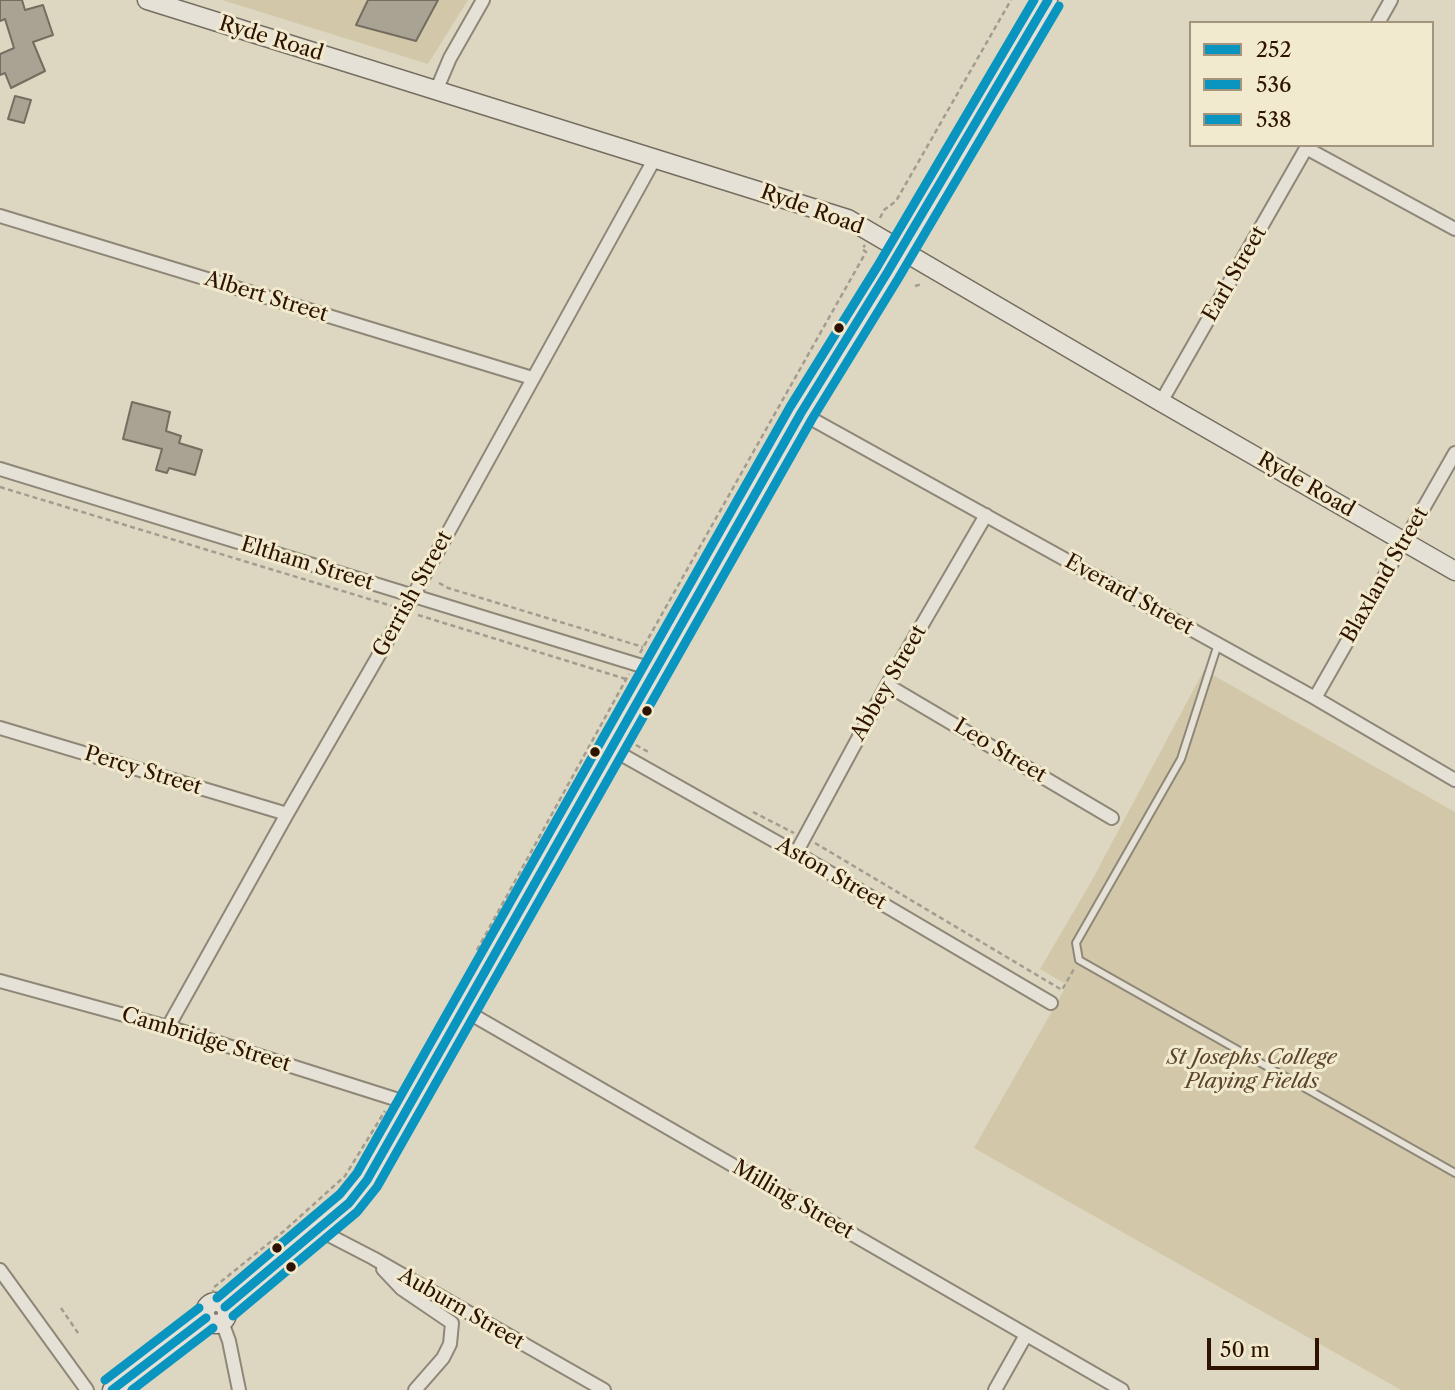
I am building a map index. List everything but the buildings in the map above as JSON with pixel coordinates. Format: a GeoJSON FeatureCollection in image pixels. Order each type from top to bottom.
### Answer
{"type":"FeatureCollection","features":[{"type":"Feature","properties":{"kind":"main road","name":"Ryde Road"},"geometry":{"type":"LineString","coordinates":[[148,0],[848,219],[1455,571]]}},
{"type":"Feature","properties":{"kind":"main road"},"geometry":{"type":"LineString","coordinates":[[111,1390],[216,1312],[359,1192],[801,413],[1048,0]]}},
{"type":"Feature","properties":{"kind":"street"},"geometry":{"type":"LineString","coordinates":[[436,90],[450,58],[483,0]]}},
{"type":"Feature","properties":{"kind":"street"},"geometry":{"type":"LineString","coordinates":[[1379,21],[1391,0]]}},
{"type":"Feature","properties":{"kind":"street"},"geometry":{"type":"LineString","coordinates":[[1307,147],[1455,229]]}},
{"type":"Feature","properties":{"kind":"street","name":"Earl Street"},"geometry":{"type":"LineString","coordinates":[[1161,402],[1307,147]]}},
{"type":"Feature","properties":{"kind":"street","name":"Gerrish Street"},"geometry":{"type":"LineString","coordinates":[[168,1027],[405,611],[655,158]]}},
{"type":"Feature","properties":{"kind":"street","name":"Albert Street"},"geometry":{"type":"LineString","coordinates":[[0,216],[532,379]]}},
{"type":"Feature","properties":{"kind":"street","name":"Everard Street"},"geometry":{"type":"LineString","coordinates":[[801,413],[1315,698],[1455,780]]}},
{"type":"Feature","properties":{"kind":"street","name":"Blaxland Street"},"geometry":{"type":"LineString","coordinates":[[1315,698],[1455,453]]}},
{"type":"Feature","properties":{"kind":"street","name":"Eltham Street"},"geometry":{"type":"LineString","coordinates":[[0,469],[654,670]]}},
{"type":"Feature","properties":{"kind":"street","name":"Abbey Street"},"geometry":{"type":"LineString","coordinates":[[796,853],[887,685],[986,515]]}},
{"type":"Feature","properties":{"kind":"street","name":"Leo Street"},"geometry":{"type":"LineString","coordinates":[[887,685],[1112,818]]}},
{"type":"Feature","properties":{"kind":"street","name":"Percy Street"},"geometry":{"type":"LineString","coordinates":[[0,728],[287,814]]}},
{"type":"Feature","properties":{"kind":"street","name":"Aston Street"},"geometry":{"type":"LineString","coordinates":[[610,748],[796,853],[1051,1003]]}},
{"type":"Feature","properties":{"kind":"street","name":"Cambridge Street"},"geometry":{"type":"LineString","coordinates":[[0,981],[168,1027],[411,1104]]}},
{"type":"Feature","properties":{"kind":"street","name":"Milling Street"},"geometry":{"type":"LineString","coordinates":[[464,1010],[1122,1390]]}},
{"type":"Feature","properties":{"kind":"street","name":"Auburn Street"},"geometry":{"type":"LineString","coordinates":[[317,1229],[373,1258],[604,1390]]}},
{"type":"Feature","properties":{"kind":"street"},"geometry":{"type":"LineString","coordinates":[[373,1258],[402,1289],[452,1323],[450,1344],[443,1358],[415,1390]]}},
{"type":"Feature","properties":{"kind":"street"},"geometry":{"type":"LineString","coordinates":[[0,1270],[87,1390]]}},
{"type":"Feature","properties":{"kind":"street"},"geometry":{"type":"LineString","coordinates":[[216,1312],[229,1341],[239,1390]]}},
{"type":"Feature","properties":{"kind":"street"},"geometry":{"type":"LineString","coordinates":[[995,1390],[1026,1335]]}},
{"type":"Feature","properties":{"kind":"lane"},"geometry":{"type":"LineString","coordinates":[[1218,644],[1181,759],[1076,943],[1079,960],[1455,1173]]}},
{"type":"Feature","properties":{"kind":"path"},"geometry":{"type":"LineString","coordinates":[[884,210],[896,201],[1011,0]]}},
{"type":"Feature","properties":{"kind":"path"},"geometry":{"type":"LineString","coordinates":[[439,583],[643,648],[866,252]]}},
{"type":"Feature","properties":{"kind":"path"},"geometry":{"type":"LineString","coordinates":[[915,286],[922,284]]}},
{"type":"Feature","properties":{"kind":"path","name":"Eltham Street"},"geometry":{"type":"LineString","coordinates":[[0,487],[626,678],[475,954]]}},
{"type":"Feature","properties":{"kind":"path"},"geometry":{"type":"LineString","coordinates":[[636,745],[657,757]]}},
{"type":"Feature","properties":{"kind":"path"},"geometry":{"type":"LineString","coordinates":[[754,812],[804,837],[1062,990],[1079,960]]}},
{"type":"Feature","properties":{"kind":"path"},"geometry":{"type":"LineString","coordinates":[[216,1312],[213,1288],[284,1231],[345,1175],[383,1113]]}},
{"type":"Feature","properties":{"kind":"path"},"geometry":{"type":"LineString","coordinates":[[61,1308],[78,1333]]}},
{"type":"Feature","properties":{"kind":"green space"},"geometry":{"type":"Polygon","coordinates":[[[222,0],[468,0],[428,64],[222,0]]]}},
{"type":"Feature","properties":{"kind":"green space","name":"St Josephs College Playing Fields"},"geometry":{"type":"Polygon","coordinates":[[[1204,670],[1455,812],[1455,1390],[1401,1390],[974,1148],[1067,985],[1040,969],[1091,882],[1204,670]]]}},
{"type":"Feature","properties":{"kind":"transit line","name":"538"},"geometry":{"type":"LineString","coordinates":[[217,1298],[340,1194],[357,1173],[790,407],[877,267],[1034,0]]}},
{"type":"Feature","properties":{"kind":"transit line","name":"252"},"geometry":{"type":"LineString","coordinates":[[225,1307],[349,1203],[367,1180],[801,413],[1048,0]]}},
{"type":"Feature","properties":{"kind":"transit line","name":"536"},"geometry":{"type":"LineString","coordinates":[[233,1316],[357,1212],[377,1187],[812,419],[1059,6]]}},
{"type":"Feature","properties":{"kind":"transit line","name":"538"},"geometry":{"type":"LineString","coordinates":[[105,1380],[199,1308]]}},
{"type":"Feature","properties":{"kind":"transit line","name":"252"},"geometry":{"type":"LineString","coordinates":[[112,1390],[206,1318]]}},
{"type":"Feature","properties":{"kind":"transit line","name":"536"},"geometry":{"type":"LineString","coordinates":[[132,1390],[213,1328]]}}]}
